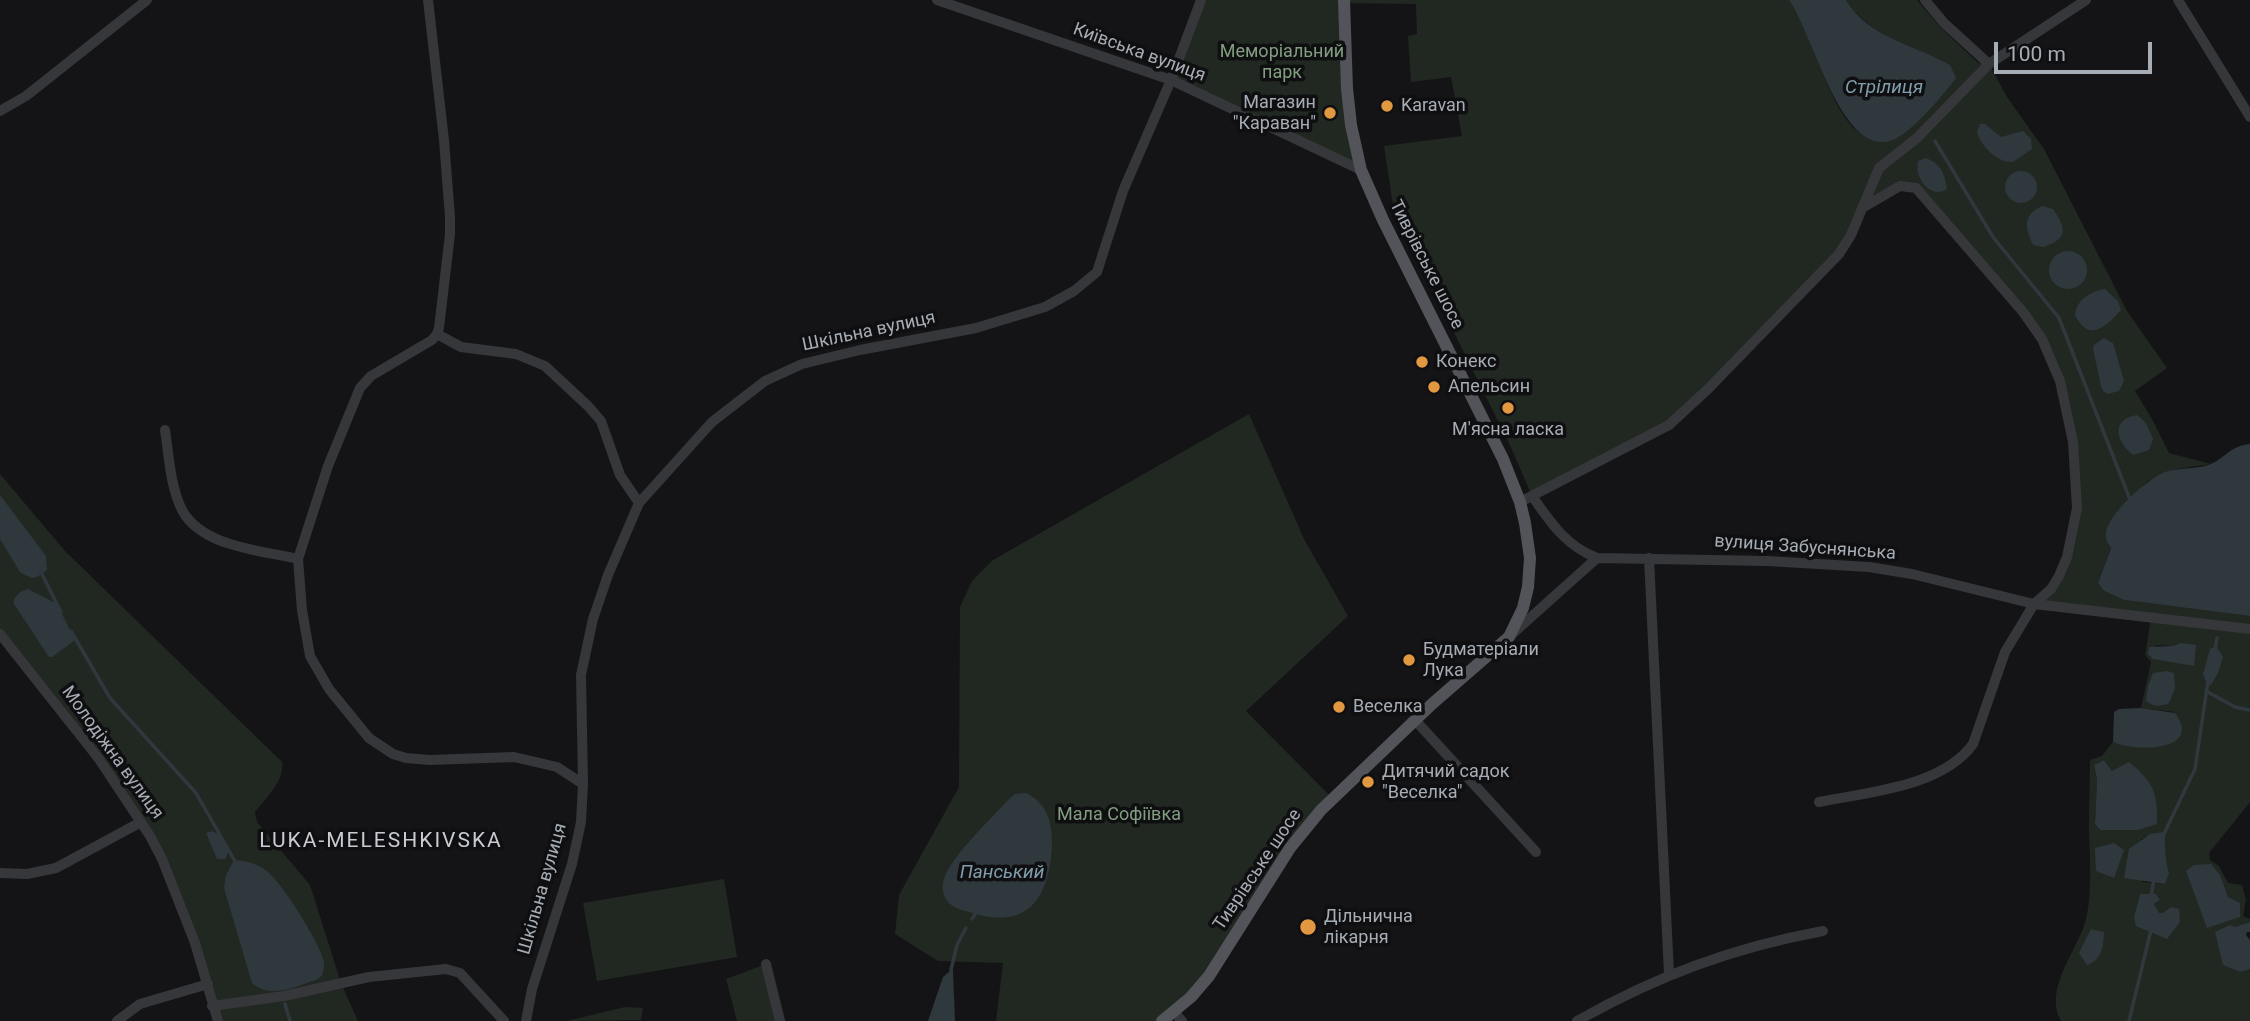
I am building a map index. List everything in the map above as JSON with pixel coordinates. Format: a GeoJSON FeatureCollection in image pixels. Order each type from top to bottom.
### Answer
{"type":"FeatureCollection","features":[{"type":"Feature","properties":{"kind":"main road","name":"Тиврівське шосе"},"geometry":{"type":"LineString","coordinates":[[1162,1021],[1178,1017],[1209,976],[1290,848],[1309,824],[1415,720],[1508,637],[1523,608],[1530,578],[1528,535],[1520,502],[1494,439],[1379,212],[1361,170],[1351,125],[1347,89],[1344,0]]}},
{"type":"Feature","properties":{"kind":"street"},"geometry":{"type":"LineString","coordinates":[[0,111],[26,96],[147,0]]}},
{"type":"Feature","properties":{"kind":"street","name":"Київська вулиця"},"geometry":{"type":"LineString","coordinates":[[937,0],[1171,80],[1361,170]]}},
{"type":"Feature","properties":{"kind":"street","name":"Шкільна вулиця"},"geometry":{"type":"LineString","coordinates":[[526,1021],[532,989],[575,852],[580,822],[583,784],[581,675],[590,630],[608,575],[639,503],[712,422],[765,381],[802,364],[987,324],[1045,307],[1074,291],[1097,272],[1123,191],[1171,80],[1201,0]]}},
{"type":"Feature","properties":{"kind":"street"},"geometry":{"type":"LineString","coordinates":[[1925,0],[1944,23],[1989,64]]}},
{"type":"Feature","properties":{"kind":"street"},"geometry":{"type":"LineString","coordinates":[[1520,502],[1655,434],[1688,408],[1839,254],[1880,169],[1917,138],[1989,64],[2086,0]]}},
{"type":"Feature","properties":{"kind":"street"},"geometry":{"type":"LineString","coordinates":[[2178,0],[2250,117]]}},
{"type":"Feature","properties":{"kind":"street"},"geometry":{"type":"LineString","coordinates":[[427,1],[444,140],[450,225],[437,334],[427,343],[371,376],[360,388],[328,466],[298,559],[302,610],[310,656],[329,689],[369,738],[393,754],[417,759],[500,756],[529,759],[557,767],[583,784]]}},
{"type":"Feature","properties":{"kind":"street"},"geometry":{"type":"LineString","coordinates":[[1819,802],[1934,775],[1958,762],[1973,744],[2005,652],[2034,604],[2050,589],[2064,566],[2077,508],[2070,421],[2051,358],[2032,324],[1916,188],[1900,186],[1864,207]]}},
{"type":"Feature","properties":{"kind":"street"},"geometry":{"type":"LineString","coordinates":[[437,334],[461,347],[516,354],[545,366],[601,421],[620,475],[639,503]]}},
{"type":"Feature","properties":{"kind":"street"},"geometry":{"type":"LineString","coordinates":[[165,430],[178,499],[182,510],[195,528],[215,539],[298,559]]}},
{"type":"Feature","properties":{"kind":"street"},"geometry":{"type":"LineString","coordinates":[[1508,637],[1597,558],[1565,540],[1532,496]]}},
{"type":"Feature","properties":{"kind":"street","name":"вулиця Забуснянська"},"geometry":{"type":"LineString","coordinates":[[1597,558],[1767,561],[1869,567],[1912,574],[2034,604],[2250,629]]}},
{"type":"Feature","properties":{"kind":"street"},"geometry":{"type":"LineString","coordinates":[[1649,558],[1669,974]]}},
{"type":"Feature","properties":{"kind":"street","name":"Молодіжна вулиця"},"geometry":{"type":"LineString","coordinates":[[0,634],[99,759],[162,859],[195,943],[218,1021]]}},
{"type":"Feature","properties":{"kind":"street"},"geometry":{"type":"LineString","coordinates":[[1415,720],[1536,852]]}},
{"type":"Feature","properties":{"kind":"street"},"geometry":{"type":"LineString","coordinates":[[0,873],[27,874],[56,868],[141,822]]}},
{"type":"Feature","properties":{"kind":"street"},"geometry":{"type":"LineString","coordinates":[[1577,1021],[1626,993],[1669,974],[1762,943],[1823,931]]}},
{"type":"Feature","properties":{"kind":"street"},"geometry":{"type":"LineString","coordinates":[[766,964],[780,1021]]}},
{"type":"Feature","properties":{"kind":"street"},"geometry":{"type":"LineString","coordinates":[[212,1006],[284,996],[369,977],[446,969],[460,973],[504,1021]]}},
{"type":"Feature","properties":{"kind":"street"},"geometry":{"type":"LineString","coordinates":[[117,1021],[140,1004],[208,984]]}},
{"type":"Feature","properties":{"kind":"green space","name":"Меморіальний парк"},"geometry":{"type":"Polygon","coordinates":[[[1201,0],[1789,0],[1798,14],[1830,90],[1849,122],[1868,137],[1891,141],[1941,60],[1876,30],[1854,11],[1846,0],[1917,0],[1940,27],[1978,63],[1989,64],[2007,97],[2044,149],[2127,311],[2167,368],[2135,391],[2169,453],[2211,464],[2177,469],[2148,481],[2117,512],[2111,547],[2098,583],[2104,591],[2124,600],[2250,616],[2250,802],[2209,853],[2210,860],[2219,866],[2228,883],[2242,885],[2246,900],[2243,916],[2250,919],[2250,922],[2235,927],[2241,972],[2250,969],[2250,1021],[2061,1021],[2056,997],[2058,985],[2084,926],[2089,902],[2090,760],[2102,756],[2113,742],[2119,744],[2175,712],[2141,708],[2151,662],[2145,655],[2151,619],[2034,604],[2051,589],[2075,525],[2066,402],[2042,339],[1909,186],[1864,207],[1851,235],[1669,425],[1532,496],[1510,445],[1394,212],[1384,146],[1462,136],[1451,77],[1411,82],[1408,36],[1417,34],[1416,4],[1345,3],[1361,170],[1171,80],[1201,0]],[[2154,645],[2194,666],[2173,646],[2154,645]],[[2150,679],[2147,701],[2164,706],[2150,679]],[[2104,760],[2094,765],[2097,779],[2095,824],[2100,830],[2138,830],[2112,771],[2104,760]],[[2164,833],[2141,839],[2142,882],[2165,884],[2164,833]],[[2140,894],[2134,917],[2163,913],[2158,913],[2154,904],[2160,900],[2156,894],[2140,894]]]}},
{"type":"Feature","properties":{"kind":"green space","name":"Мала Софіївка"},"geometry":{"type":"Polygon","coordinates":[[[1249,414],[1304,539],[1348,616],[1246,711],[1332,798],[1309,824],[1209,976],[1162,1021],[996,1021],[1003,963],[938,961],[895,934],[899,895],[959,787],[960,607],[972,581],[993,560],[1249,414]]]}},
{"type":"Feature","properties":{"kind":"green space"},"geometry":{"type":"Polygon","coordinates":[[[0,474],[65,551],[282,762],[278,782],[255,812],[257,822],[310,885],[341,983],[358,1021],[218,1021],[204,968],[150,836],[0,634],[0,474]]]}},
{"type":"Feature","properties":{"kind":"green space"},"geometry":{"type":"Polygon","coordinates":[[[724,879],[737,957],[597,981],[583,903],[724,879]]]}},
{"type":"Feature","properties":{"kind":"green space"},"geometry":{"type":"Polygon","coordinates":[[[766,964],[780,1021],[737,1021],[726,979],[766,964]]]}},
{"type":"Feature","properties":{"kind":"green space"},"geometry":{"type":"Polygon","coordinates":[[[625,1007],[643,1008],[641,1020],[567,1021],[625,1007]]]}},
{"type":"Feature","properties":{"kind":"water","name":"Стрілиця"},"geometry":{"type":"Polygon","coordinates":[[[1789,0],[1846,0],[1856,13],[1880,32],[1950,65],[1956,78],[1906,132],[1890,141],[1875,141],[1862,134],[1840,107],[1789,0]]]}},
{"type":"Feature","properties":{"kind":"water"},"geometry":{"type":"Polygon","coordinates":[[[1980,124],[1985,124],[2001,137],[2023,131],[2031,139],[2032,149],[2013,162],[2001,160],[1982,143],[1977,132],[1980,124]]]}},
{"type":"Feature","properties":{"kind":"water"},"geometry":{"type":"Polygon","coordinates":[[[1926,158],[1941,170],[1947,189],[1935,192],[1921,180],[1918,161],[1926,158]]]}},
{"type":"Feature","properties":{"kind":"water"},"geometry":{"type":"Polygon","coordinates":[[[2021,171],[2032,176],[2037,187],[2032,198],[2021,203],[2010,198],[2005,187],[2010,176],[2021,171]]]}},
{"type":"Feature","properties":{"kind":"water"},"geometry":{"type":"Polygon","coordinates":[[[2042,206],[2053,209],[2061,222],[2063,232],[2057,240],[2043,247],[2033,245],[2027,227],[2028,218],[2042,206]]]}},
{"type":"Feature","properties":{"kind":"water"},"geometry":{"type":"Polygon","coordinates":[[[2068,251],[2082,256],[2087,270],[2082,284],[2068,289],[2054,284],[2049,270],[2054,256],[2068,251]]]}},
{"type":"Feature","properties":{"kind":"water"},"geometry":{"type":"Polygon","coordinates":[[[2105,289],[2118,301],[2121,310],[2104,326],[2092,330],[2086,328],[2075,315],[2076,309],[2090,294],[2105,289]]]}},
{"type":"Feature","properties":{"kind":"water"},"geometry":{"type":"Polygon","coordinates":[[[2104,338],[2113,343],[2124,381],[2119,391],[2108,394],[2101,386],[2093,349],[2094,345],[2104,338]]]}},
{"type":"Feature","properties":{"kind":"water"},"geometry":{"type":"Polygon","coordinates":[[[2137,415],[2146,423],[2153,439],[2149,450],[2133,455],[2123,444],[2118,432],[2123,421],[2137,415]]]}},
{"type":"Feature","properties":{"kind":"water"},"geometry":{"type":"Polygon","coordinates":[[[2250,444],[2250,616],[2124,600],[2104,591],[2098,583],[2111,548],[2106,533],[2108,525],[2121,507],[2149,481],[2165,472],[2208,465],[2234,449],[2250,444]]]}},
{"type":"Feature","properties":{"kind":"water"},"geometry":{"type":"Polygon","coordinates":[[[0,495],[46,556],[47,570],[37,577],[32,578],[20,572],[0,539],[0,495]]]}},
{"type":"Feature","properties":{"kind":"water"},"geometry":{"type":"Polygon","coordinates":[[[28,589],[57,604],[75,640],[52,657],[49,657],[14,604],[14,599],[20,592],[28,589]]]}},
{"type":"Feature","properties":{"kind":"water"},"geometry":{"type":"Polygon","coordinates":[[[2181,643],[2196,645],[2194,666],[2153,659],[2148,654],[2149,647],[2181,643]]]}},
{"type":"Feature","properties":{"kind":"water"},"geometry":{"type":"Polygon","coordinates":[[[2216,646],[2223,657],[2211,685],[2207,684],[2203,674],[2210,649],[2216,646]]]}},
{"type":"Feature","properties":{"kind":"water"},"geometry":{"type":"Polygon","coordinates":[[[2153,673],[2174,673],[2175,688],[2169,703],[2158,706],[2149,703],[2146,701],[2148,686],[2153,673]]]}},
{"type":"Feature","properties":{"kind":"water"},"geometry":{"type":"Polygon","coordinates":[[[2141,708],[2175,713],[2182,726],[2180,735],[2174,742],[2149,748],[2113,742],[2114,712],[2119,709],[2141,708]]]}},
{"type":"Feature","properties":{"kind":"water"},"geometry":{"type":"Polygon","coordinates":[[[2104,760],[2112,771],[2129,762],[2149,782],[2155,796],[2157,824],[2138,830],[2100,830],[2095,824],[2097,779],[2094,765],[2104,760]]]}},
{"type":"Feature","properties":{"kind":"water","name":"Панський"},"geometry":{"type":"Polygon","coordinates":[[[1026,793],[1043,807],[1052,834],[1048,875],[1036,901],[1014,916],[999,918],[953,906],[943,893],[943,886],[955,859],[1008,800],[1015,794],[1026,793]]]}},
{"type":"Feature","properties":{"kind":"water"},"geometry":{"type":"Polygon","coordinates":[[[212,831],[221,836],[229,851],[225,859],[217,859],[206,833],[212,831]]]}},
{"type":"Feature","properties":{"kind":"water"},"geometry":{"type":"Polygon","coordinates":[[[2164,832],[2169,873],[2165,884],[2124,878],[2129,849],[2150,834],[2164,832]]]}},
{"type":"Feature","properties":{"kind":"water"},"geometry":{"type":"Polygon","coordinates":[[[2114,843],[2124,850],[2114,878],[2096,871],[2095,848],[2114,843]]]}},
{"type":"Feature","properties":{"kind":"water"},"geometry":{"type":"Polygon","coordinates":[[[234,860],[249,862],[262,868],[283,890],[320,950],[324,967],[318,979],[276,991],[267,991],[252,983],[224,888],[226,875],[234,860]]]}},
{"type":"Feature","properties":{"kind":"water"},"geometry":{"type":"Polygon","coordinates":[[[2211,864],[2220,875],[2228,897],[2240,903],[2240,917],[2207,928],[2186,871],[2194,865],[2211,864]]]}},
{"type":"Feature","properties":{"kind":"water"},"geometry":{"type":"Polygon","coordinates":[[[2140,894],[2156,894],[2160,900],[2154,904],[2159,913],[2171,907],[2179,909],[2180,922],[2167,939],[2136,926],[2134,917],[2140,894]]]}},
{"type":"Feature","properties":{"kind":"water"},"geometry":{"type":"Polygon","coordinates":[[[2250,922],[2250,932],[2246,935],[2250,940],[2250,969],[2241,972],[2223,965],[2215,932],[2230,925],[2235,927],[2250,922]]]}},
{"type":"Feature","properties":{"kind":"water"},"geometry":{"type":"Polygon","coordinates":[[[2091,929],[2104,932],[2103,943],[2099,956],[2087,965],[2079,953],[2091,929]]]}},
{"type":"Feature","properties":{"kind":"water"},"geometry":{"type":"Polygon","coordinates":[[[951,970],[955,1021],[928,1021],[943,977],[951,970]]]}},
{"type":"Feature","properties":{"kind":"waterway"},"geometry":{"type":"LineString","coordinates":[[1935,141],[1993,237],[2059,318],[2131,502]]}},
{"type":"Feature","properties":{"kind":"waterway"},"geometry":{"type":"LineString","coordinates":[[41,572],[61,612]]}},
{"type":"Feature","properties":{"kind":"waterway"},"geometry":{"type":"LineString","coordinates":[[71,631],[110,698],[196,793],[236,863]]}},
{"type":"Feature","properties":{"kind":"waterway"},"geometry":{"type":"LineString","coordinates":[[2215,650],[2217,638]]}},
{"type":"Feature","properties":{"kind":"waterway"},"geometry":{"type":"LineString","coordinates":[[2163,836],[2195,769],[2208,681]]}},
{"type":"Feature","properties":{"kind":"waterway"},"geometry":{"type":"LineString","coordinates":[[2206,691],[2235,707],[2250,710]]}},
{"type":"Feature","properties":{"kind":"waterway"},"geometry":{"type":"LineString","coordinates":[[2151,898],[2154,878]]}},
{"type":"Feature","properties":{"kind":"waterway"},"geometry":{"type":"LineString","coordinates":[[972,919],[976,913]]}},
{"type":"Feature","properties":{"kind":"waterway"},"geometry":{"type":"LineString","coordinates":[[951,970],[957,945],[966,928]]}},
{"type":"Feature","properties":{"kind":"waterway"},"geometry":{"type":"LineString","coordinates":[[2129,1021],[2151,930]]}},
{"type":"Feature","properties":{"kind":"waterway"},"geometry":{"type":"LineString","coordinates":[[285,1004],[290,1021]]}},
{"type":"Feature","properties":{"kind":"place","name":"Karavan"},"geometry":{"type":"Point","coordinates":[1387,106]}},
{"type":"Feature","properties":{"kind":"place","name":"Магазин \"Караван\""},"geometry":{"type":"Point","coordinates":[1330,113]}},
{"type":"Feature","properties":{"kind":"place","name":"Конекс"},"geometry":{"type":"Point","coordinates":[1422,362]}},
{"type":"Feature","properties":{"kind":"place","name":"Апельсин"},"geometry":{"type":"Point","coordinates":[1434,387]}},
{"type":"Feature","properties":{"kind":"place","name":"М'ясна ласка"},"geometry":{"type":"Point","coordinates":[1508,408]}},
{"type":"Feature","properties":{"kind":"place","name":"Будматеріали Лука"},"geometry":{"type":"Point","coordinates":[1409,660]}},
{"type":"Feature","properties":{"kind":"place","name":"Веселка"},"geometry":{"type":"Point","coordinates":[1339,707]}},
{"type":"Feature","properties":{"kind":"place","name":"Дитячий садок \"Веселка\""},"geometry":{"type":"Point","coordinates":[1368,782]}},
{"type":"Feature","properties":{"kind":"place","name":"Дільнична лікарня"},"geometry":{"type":"Point","coordinates":[1308,927]}},
{"type":"Feature","properties":{"kind":"district","name":"LUKA-MELESHKIVSKA"},"geometry":{"type":"Point","coordinates":[381,842]}}]}
